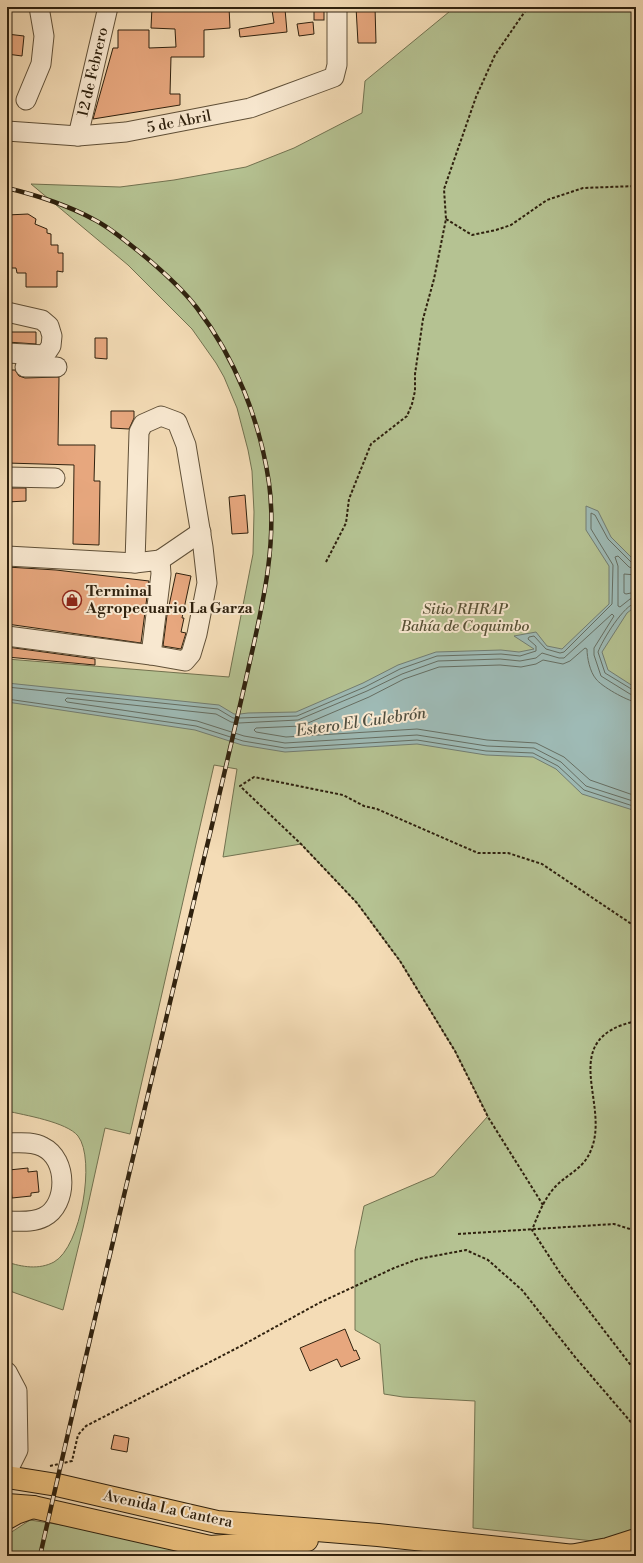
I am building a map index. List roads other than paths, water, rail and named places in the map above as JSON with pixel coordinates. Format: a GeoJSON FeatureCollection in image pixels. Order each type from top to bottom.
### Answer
{"type":"FeatureCollection","features":[{"type":"Feature","properties":{"kind":"main road","name":"Avenida La Cantera"},"geometry":{"type":"LineString","coordinates":[[7,1477],[56,1485],[217,1522],[378,1535],[466,1550],[574,1556]]}},
{"type":"Feature","properties":{"kind":"main road","name":"Avenida La Cantera"},"geometry":{"type":"LineString","coordinates":[[7,1505],[33,1507],[210,1547],[378,1535]]}},
{"type":"Feature","properties":{"kind":"main road"},"geometry":{"type":"LineString","coordinates":[[7,1518],[33,1507]]}},
{"type":"Feature","properties":{"kind":"main road","name":"Avenida La Cantera"},"geometry":{"type":"LineString","coordinates":[[570,1556],[608,1549],[636,1540]]}},
{"type":"Feature","properties":{"kind":"street"},"geometry":{"type":"LineString","coordinates":[[26,100],[42,64],[44,36],[39,7]]}},
{"type":"Feature","properties":{"kind":"street","name":"12 de Febrero"},"geometry":{"type":"LineString","coordinates":[[78,136],[108,7]]}},
{"type":"Feature","properties":{"kind":"street","name":"5 de Abril"},"geometry":{"type":"LineString","coordinates":[[7,131],[78,136],[126,132],[250,108],[334,77],[337,65],[337,7]]}},
{"type":"Feature","properties":{"kind":"street"},"geometry":{"type":"LineString","coordinates":[[7,312],[42,320],[49,326],[52,336],[51,346],[45,355],[7,353]]}},
{"type":"Feature","properties":{"kind":"street"},"geometry":{"type":"LineString","coordinates":[[7,366],[58,367]]}},
{"type":"Feature","properties":{"kind":"street"},"geometry":{"type":"LineString","coordinates":[[7,636],[152,655],[185,661],[191,654],[197,634],[207,584],[201,532],[186,445],[177,422],[161,416],[143,424],[139,432],[136,563]]}},
{"type":"Feature","properties":{"kind":"street"},"geometry":{"type":"LineString","coordinates":[[7,477],[55,478]]}},
{"type":"Feature","properties":{"kind":"street"},"geometry":{"type":"LineString","coordinates":[[7,556],[136,563],[160,560],[201,532]]}},
{"type":"Feature","properties":{"kind":"street"},"geometry":{"type":"LineString","coordinates":[[152,655],[161,574],[160,560]]}},
{"type":"Feature","properties":{"kind":"street"},"geometry":{"type":"LineString","coordinates":[[7,1143],[28,1143],[44,1147],[51,1152],[60,1168],[62,1184],[59,1200],[49,1214],[35,1220],[7,1221]]}},
{"type":"Feature","properties":{"kind":"street"},"geometry":{"type":"LineString","coordinates":[[7,1372],[17,1391],[18,1450],[7,1472]]}},
{"type":"Feature","properties":{"kind":"water","name":"Estero El Culebrón"},"geometry":{"type":"Polygon","coordinates":[[[586,506],[598,511],[611,537],[636,562],[636,606],[627,613],[602,652],[608,670],[636,688],[636,811],[582,794],[556,769],[533,757],[486,755],[417,744],[285,752],[242,745],[195,730],[7,702],[7,683],[219,705],[234,714],[296,712],[363,683],[398,665],[436,652],[501,650],[519,652],[534,649],[514,636],[536,632],[547,646],[562,649],[609,604],[609,566],[586,530],[586,506]]]}},
{"type":"Feature","properties":{"kind":"railway"},"geometry":{"type":"LineString","coordinates":[[7,188],[62,205],[99,222],[121,237],[153,263],[176,284],[197,308],[211,327],[223,348],[244,391],[265,459],[271,508],[269,557],[257,631],[40,1556]]}},
{"type":"Feature","properties":{"kind":"place","name":"Terminal Agropecuario La Garza"},"geometry":{"type":"Point","coordinates":[72,600]}},
{"type":"Feature","properties":{"kind":"park label","name":"Sitio RHRAP Bahía de Coquimbo"},"geometry":{"type":"Point","coordinates":[465,618]}}]}
